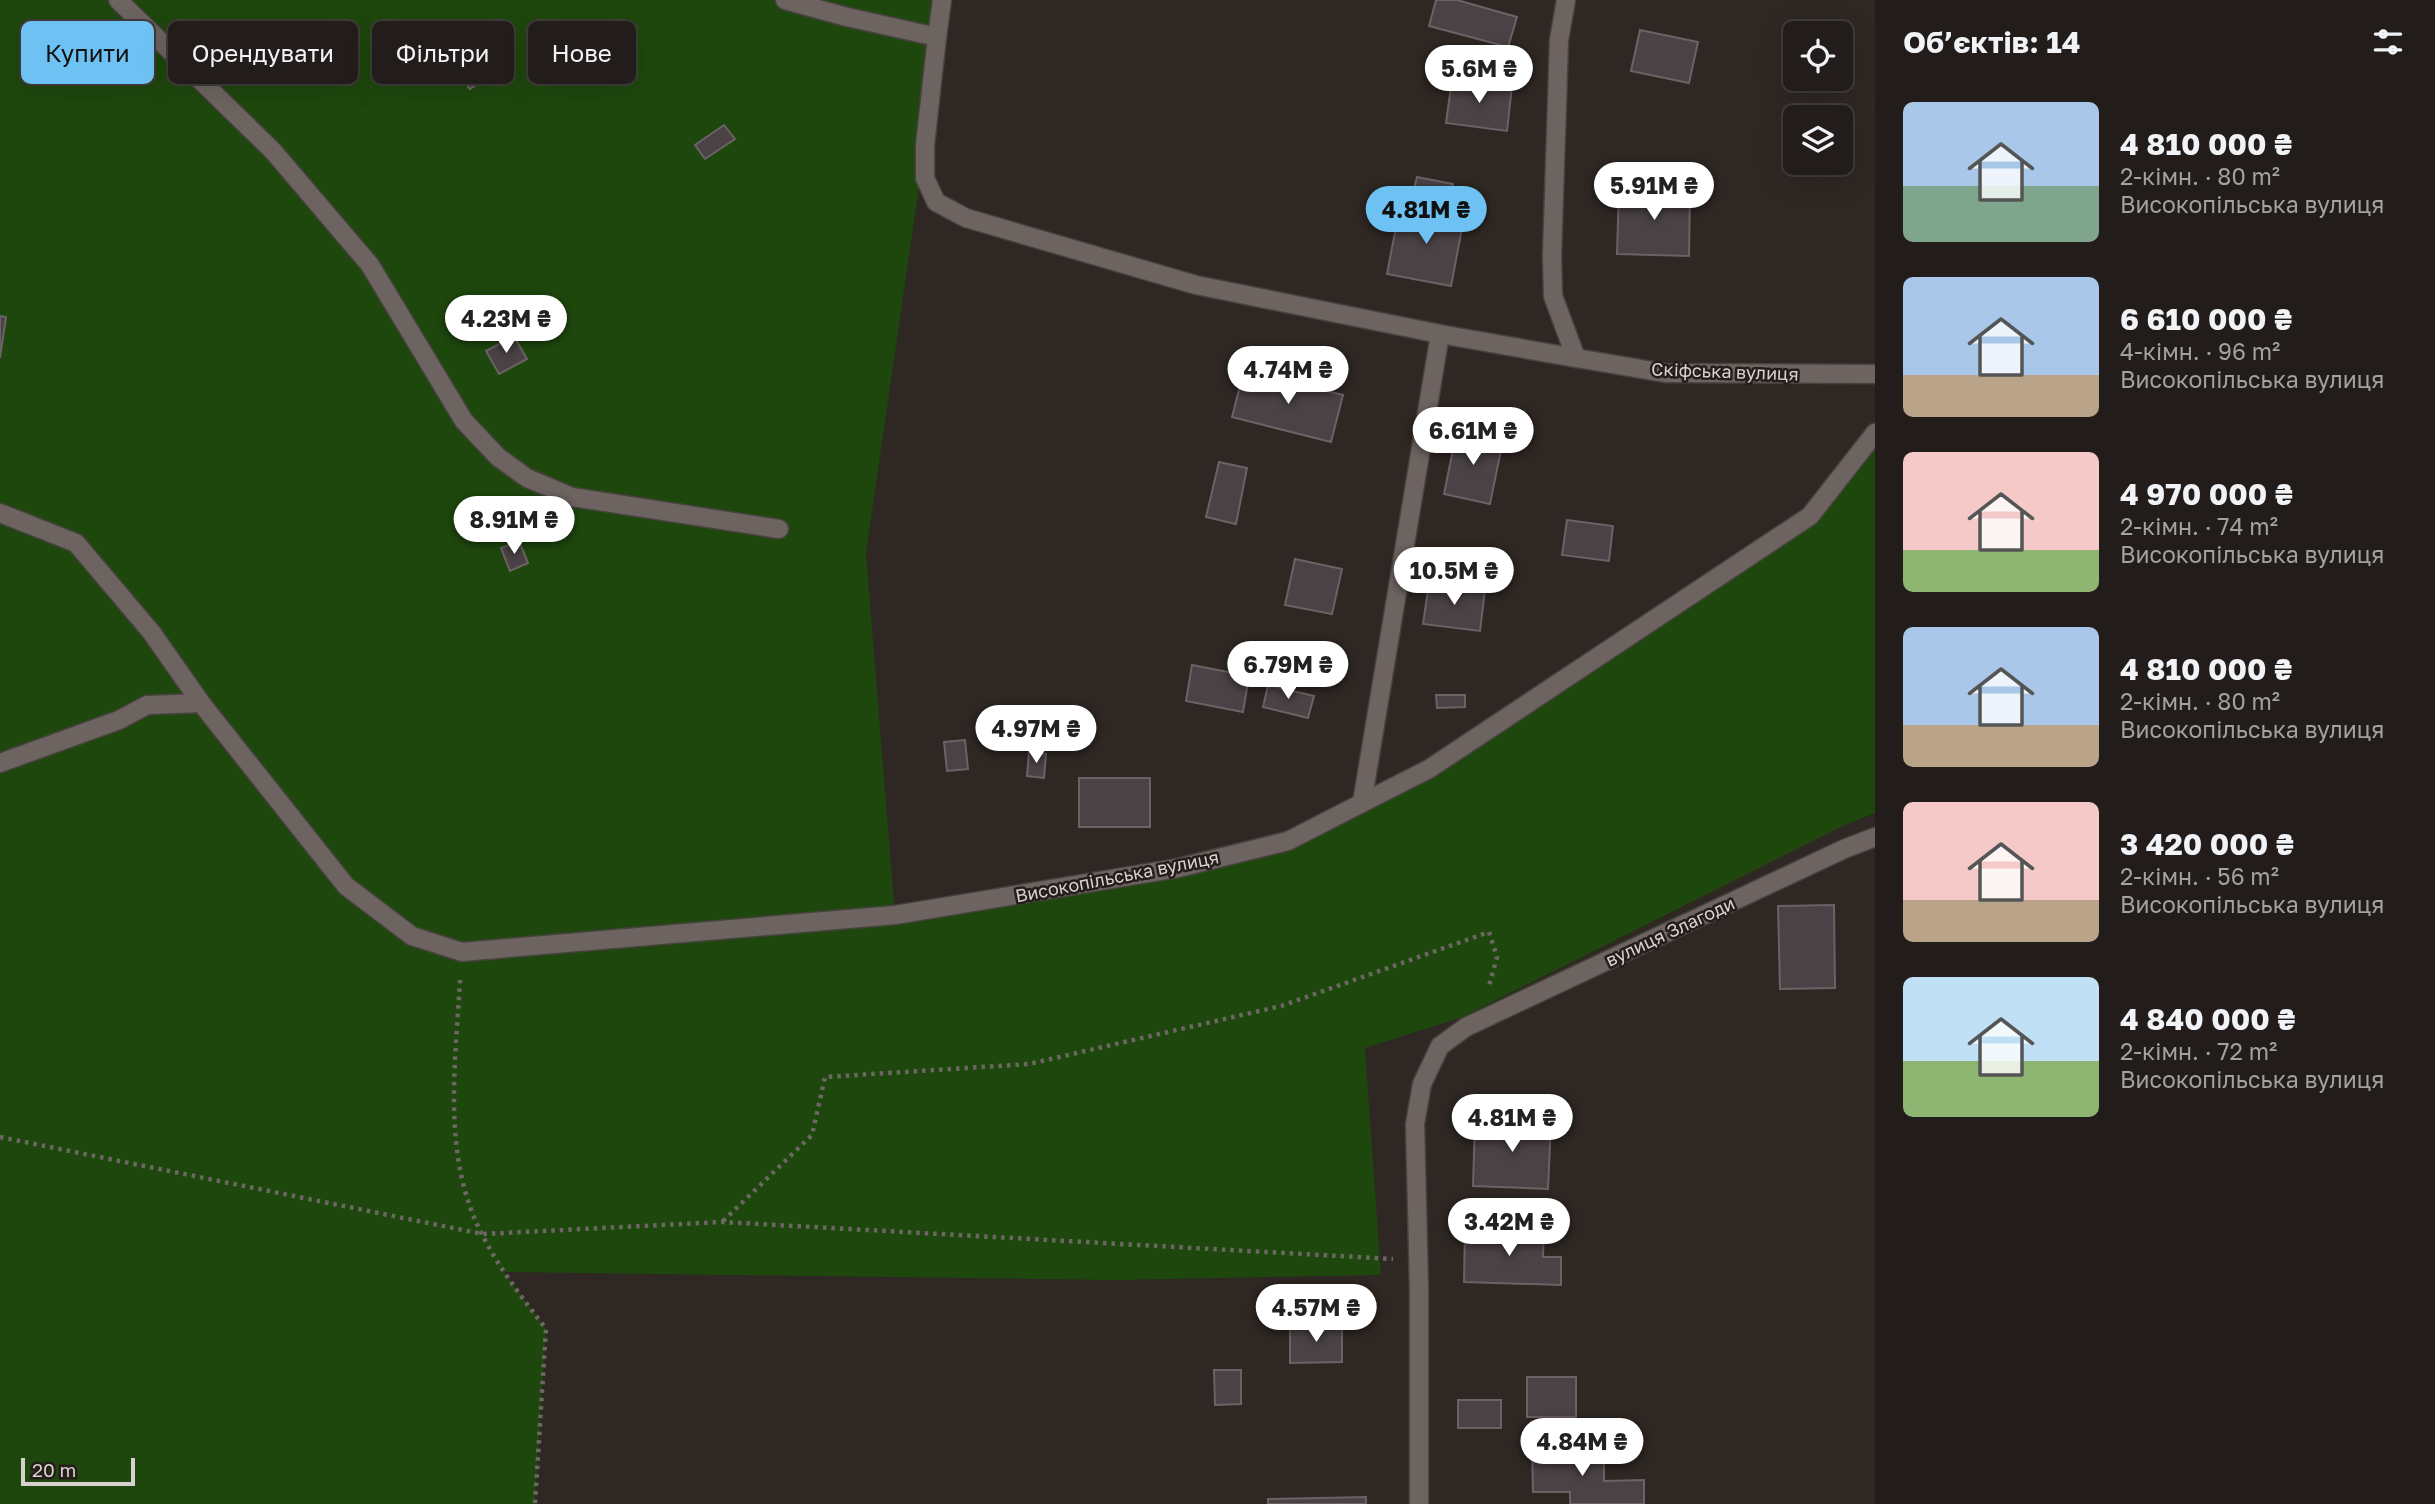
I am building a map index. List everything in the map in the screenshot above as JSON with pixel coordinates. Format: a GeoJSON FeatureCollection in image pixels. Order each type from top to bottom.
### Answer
{"type":"FeatureCollection","features":[{"type":"Feature","properties":{"kind":"street"},"geometry":{"type":"LineString","coordinates":[[118,0],[273,151],[370,265],[464,421],[498,457],[527,478],[572,497],[779,529]]}},
{"type":"Feature","properties":{"kind":"street"},"geometry":{"type":"LineString","coordinates":[[785,0],[937,37]]}},
{"type":"Feature","properties":{"kind":"street"},"geometry":{"type":"LineString","coordinates":[[942,0],[925,145],[925,178],[936,202],[966,218],[1196,285],[1576,358]]}},
{"type":"Feature","properties":{"kind":"street"},"geometry":{"type":"LineString","coordinates":[[1566,0],[1559,40],[1552,270],[1553,296],[1576,358]]}},
{"type":"Feature","properties":{"kind":"street"},"geometry":{"type":"LineString","coordinates":[[1362,803],[1440,334]]}},
{"type":"Feature","properties":{"kind":"street","name":"Скіфська вулиця"},"geometry":{"type":"LineString","coordinates":[[1576,358],[1665,373],[1875,374]]}},
{"type":"Feature","properties":{"kind":"street","name":"Високопільська вулиця"},"geometry":{"type":"LineString","coordinates":[[462,952],[895,915],[1178,868],[1288,841],[1429,769],[1810,516],[1875,433]]}},
{"type":"Feature","properties":{"kind":"street"},"geometry":{"type":"LineString","coordinates":[[0,513],[76,543],[152,633],[201,703],[346,886],[412,936],[462,952]]}},
{"type":"Feature","properties":{"kind":"street"},"geometry":{"type":"LineString","coordinates":[[0,763],[119,720],[147,705],[201,703]]}},
{"type":"Feature","properties":{"kind":"street","name":"вулиця Злагоди"},"geometry":{"type":"LineString","coordinates":[[1473,1023],[1844,849],[1875,837]]}},
{"type":"Feature","properties":{"kind":"street"},"geometry":{"type":"LineString","coordinates":[[1419,1504],[1415,1124],[1422,1084],[1440,1046],[1473,1023]]}},
{"type":"Feature","properties":{"kind":"path"},"geometry":{"type":"LineString","coordinates":[[722,1222],[812,1135],[825,1077],[1029,1064],[1281,1006],[1489,932],[1497,957],[1473,1023]]}},
{"type":"Feature","properties":{"kind":"path"},"geometry":{"type":"LineString","coordinates":[[462,952],[454,1127],[460,1171],[472,1213],[503,1272],[546,1329],[535,1504]]}},
{"type":"Feature","properties":{"kind":"path"},"geometry":{"type":"LineString","coordinates":[[0,1137],[483,1234],[722,1222],[1418,1260]]}},
{"type":"Feature","properties":{"kind":"green space"},"geometry":{"type":"Polygon","coordinates":[[[0,0],[942,0],[925,145],[866,553],[895,915],[1288,841],[1362,803],[1810,516],[1875,433],[1875,813],[1847,824],[1460,1018],[1365,1048],[1381,1275],[1117,1280],[504,1272],[546,1329],[535,1504],[0,1504],[0,0]]]}},
{"type":"Feature","properties":{"kind":"building"},"geometry":{"type":"Polygon","coordinates":[[[1436,0],[1457,0],[1517,17],[1508,47],[1429,26],[1436,0]]]}},
{"type":"Feature","properties":{"kind":"building"},"geometry":{"type":"Polygon","coordinates":[[[1640,30],[1698,42],[1689,83],[1631,71],[1640,30]]]}},
{"type":"Feature","properties":{"kind":"building"},"geometry":{"type":"Polygon","coordinates":[[[1452,79],[1512,86],[1507,131],[1446,123],[1452,79]]]}},
{"type":"Feature","properties":{"kind":"building"},"geometry":{"type":"Polygon","coordinates":[[[724,125],[735,139],[705,159],[695,145],[724,125]]]}},
{"type":"Feature","properties":{"kind":"building"},"geometry":{"type":"Polygon","coordinates":[[[1417,177],[1453,184],[1448,209],[1411,201],[1417,177]]]}},
{"type":"Feature","properties":{"kind":"building"},"geometry":{"type":"Polygon","coordinates":[[[1619,188],[1690,190],[1689,256],[1617,254],[1619,188]]]}},
{"type":"Feature","properties":{"kind":"building"},"geometry":{"type":"Polygon","coordinates":[[[1400,206],[1464,218],[1451,286],[1387,274],[1400,206]]]}},
{"type":"Feature","properties":{"kind":"building"},"geometry":{"type":"Polygon","coordinates":[[[0,316],[6,317],[0,358],[0,316]]]}},
{"type":"Feature","properties":{"kind":"building"},"geometry":{"type":"Polygon","coordinates":[[[514,336],[527,359],[499,374],[486,351],[514,336]]]}},
{"type":"Feature","properties":{"kind":"building"},"geometry":{"type":"Polygon","coordinates":[[[1244,370],[1343,395],[1331,442],[1232,417],[1244,370]]]}},
{"type":"Feature","properties":{"kind":"building"},"geometry":{"type":"Polygon","coordinates":[[[1457,430],[1503,440],[1490,504],[1444,494],[1457,430]]]}},
{"type":"Feature","properties":{"kind":"building"},"geometry":{"type":"Polygon","coordinates":[[[1219,462],[1247,468],[1236,524],[1206,517],[1219,462]]]}},
{"type":"Feature","properties":{"kind":"building"},"geometry":{"type":"Polygon","coordinates":[[[1567,520],[1613,526],[1609,561],[1562,555],[1567,520]]]}},
{"type":"Feature","properties":{"kind":"building"},"geometry":{"type":"Polygon","coordinates":[[[519,541],[528,563],[510,571],[501,548],[519,541]]]}},
{"type":"Feature","properties":{"kind":"building"},"geometry":{"type":"Polygon","coordinates":[[[1295,559],[1342,569],[1332,614],[1285,605],[1295,559]]]}},
{"type":"Feature","properties":{"kind":"building"},"geometry":{"type":"Polygon","coordinates":[[[1429,583],[1485,590],[1480,631],[1423,624],[1429,583]]]}},
{"type":"Feature","properties":{"kind":"building"},"geometry":{"type":"Polygon","coordinates":[[[1192,665],[1249,676],[1243,712],[1186,701],[1192,665]]]}},
{"type":"Feature","properties":{"kind":"building"},"geometry":{"type":"Polygon","coordinates":[[[1268,685],[1314,696],[1308,718],[1263,707],[1268,685]]]}},
{"type":"Feature","properties":{"kind":"building"},"geometry":{"type":"Polygon","coordinates":[[[1436,695],[1465,695],[1465,707],[1437,708],[1436,695]]]}},
{"type":"Feature","properties":{"kind":"building"},"geometry":{"type":"Polygon","coordinates":[[[965,740],[968,769],[947,771],[944,742],[965,740]]]}},
{"type":"Feature","properties":{"kind":"building"},"geometry":{"type":"Polygon","coordinates":[[[1029,752],[1046,754],[1044,778],[1027,776],[1029,752]]]}},
{"type":"Feature","properties":{"kind":"building"},"geometry":{"type":"Polygon","coordinates":[[[1079,778],[1150,778],[1150,827],[1079,827],[1079,778]]]}},
{"type":"Feature","properties":{"kind":"building"},"geometry":{"type":"Polygon","coordinates":[[[1834,905],[1835,988],[1780,989],[1778,906],[1834,905]]]}},
{"type":"Feature","properties":{"kind":"building"},"geometry":{"type":"Polygon","coordinates":[[[1475,1119],[1551,1122],[1548,1189],[1473,1186],[1475,1119]]]}},
{"type":"Feature","properties":{"kind":"building"},"geometry":{"type":"Polygon","coordinates":[[[1465,1228],[1544,1230],[1543,1257],[1561,1257],[1561,1285],[1464,1282],[1465,1228]]]}},
{"type":"Feature","properties":{"kind":"building"},"geometry":{"type":"Polygon","coordinates":[[[1290,1325],[1342,1325],[1342,1362],[1290,1363],[1290,1325]]]}},
{"type":"Feature","properties":{"kind":"building"},"geometry":{"type":"Polygon","coordinates":[[[1214,1370],[1241,1370],[1241,1404],[1215,1405],[1214,1370]]]}},
{"type":"Feature","properties":{"kind":"building"},"geometry":{"type":"Polygon","coordinates":[[[1527,1377],[1576,1377],[1576,1417],[1527,1417],[1527,1377]]]}},
{"type":"Feature","properties":{"kind":"building"},"geometry":{"type":"Polygon","coordinates":[[[1458,1400],[1501,1400],[1501,1428],[1458,1428],[1458,1400]]]}},
{"type":"Feature","properties":{"kind":"building"},"geometry":{"type":"Polygon","coordinates":[[[1604,1449],[1604,1481],[1644,1480],[1644,1504],[1570,1504],[1570,1492],[1533,1492],[1532,1450],[1604,1449]]]}},
{"type":"Feature","properties":{"kind":"building"},"geometry":{"type":"Polygon","coordinates":[[[1366,1497],[1366,1504],[1268,1504],[1268,1499],[1366,1497]]]}}]}
